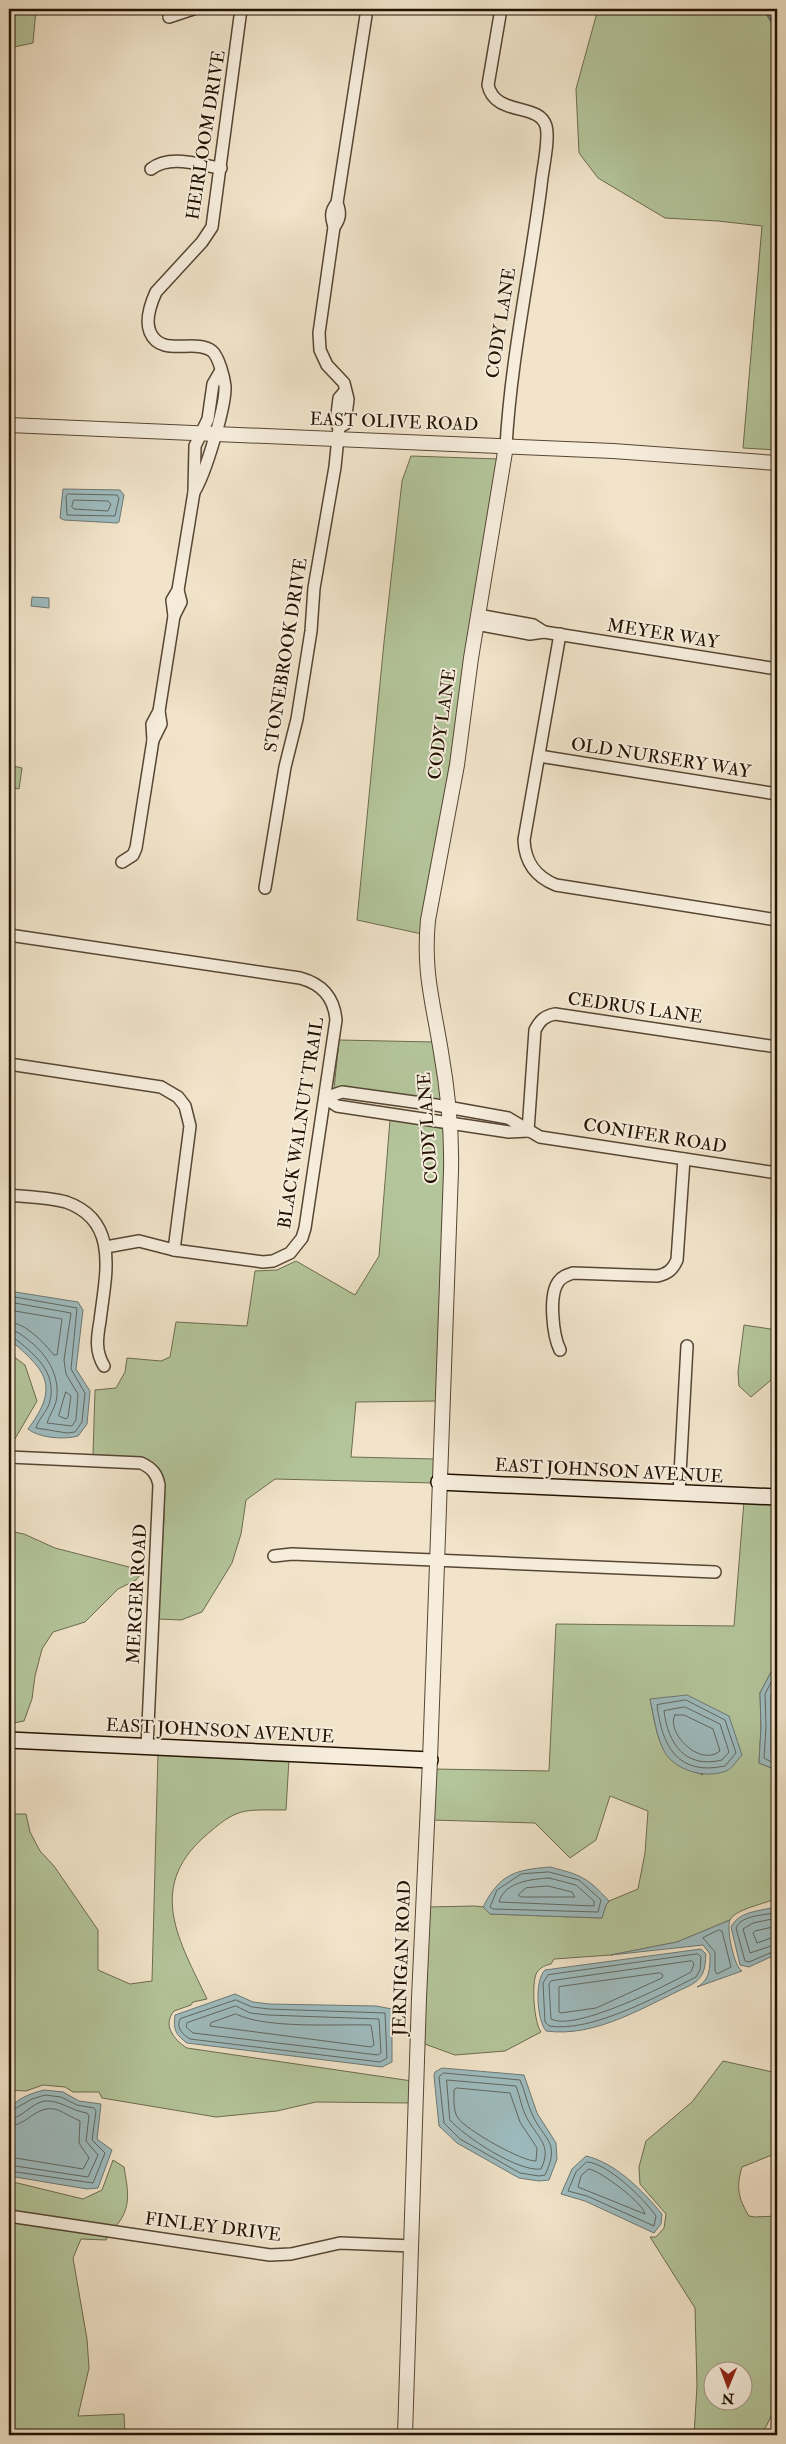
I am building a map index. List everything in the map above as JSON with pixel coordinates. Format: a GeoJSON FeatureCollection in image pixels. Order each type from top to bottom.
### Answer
{"type":"FeatureCollection","features":[{"type":"Feature","properties":{"kind":"main road","name":"EAST JOHNSON AVENUE"},"geometry":{"type":"LineString","coordinates":[[439,1482],[777,1497]]}},
{"type":"Feature","properties":{"kind":"main road","name":"EAST JOHNSON AVENUE"},"geometry":{"type":"LineString","coordinates":[[9,1740],[430,1760]]}},
{"type":"Feature","properties":{"kind":"street"},"geometry":{"type":"LineString","coordinates":[[169,17],[193,9]]}},
{"type":"Feature","properties":{"kind":"street","name":"HEIRLOOM DRIVE"},"geometry":{"type":"LineString","coordinates":[[194,492],[203,475],[216,434],[225,386],[218,359],[209,349],[203,347],[164,345],[152,336],[148,322],[152,301],[156,292],[207,236],[212,227],[241,9]]}},
{"type":"Feature","properties":{"kind":"street","name":"STONEBROOK DRIVE"},"geometry":{"type":"LineString","coordinates":[[265,888],[285,766],[296,719],[309,641],[314,588],[335,467],[338,433],[336,422],[340,398],[345,391],[344,383],[327,364],[320,350],[319,333],[334,227],[331,218],[332,209],[337,203],[367,9]]}},
{"type":"Feature","properties":{"kind":"street","name":"CODY LANE"},"geometry":{"type":"LineString","coordinates":[[439,1482],[452,1170],[449,1108],[441,1050],[429,995],[426,945],[428,920],[457,765],[477,620],[506,446],[508,395],[538,203],[547,132],[544,120],[538,116],[498,102],[490,91],[488,85],[501,9]]}},
{"type":"Feature","properties":{"kind":"street"},"geometry":{"type":"LineString","coordinates":[[151,168],[171,160],[221,168]]}},
{"type":"Feature","properties":{"kind":"street","name":"HEIRLOOM DRIVE"},"geometry":{"type":"LineString","coordinates":[[122,862],[133,854],[136,848],[153,740],[152,724],[159,711],[174,616],[172,600],[178,590],[194,492],[193,460],[195,446],[208,419],[213,384],[220,372]]}},
{"type":"Feature","properties":{"kind":"street","name":"EAST OLIVE ROAD"},"geometry":{"type":"LineString","coordinates":[[9,426],[201,434],[338,433],[506,446],[758,460],[777,464]]}},
{"type":"Feature","properties":{"kind":"street","name":"MEYER WAY"},"geometry":{"type":"LineString","coordinates":[[477,620],[530,634],[544,632],[560,634],[777,669]]}},
{"type":"Feature","properties":{"kind":"street"},"geometry":{"type":"LineString","coordinates":[[560,634],[524,849],[531,867],[547,881],[556,885],[777,920]]}},
{"type":"Feature","properties":{"kind":"street","name":"OLD NURSERY WAY"},"geometry":{"type":"LineString","coordinates":[[539,756],[777,794]]}},
{"type":"Feature","properties":{"kind":"street","name":"BLACK WALNUT TRAIL"},"geometry":{"type":"LineString","coordinates":[[9,935],[310,981],[326,992],[335,1010],[336,1020],[326,1098],[305,1228],[297,1246],[283,1257],[263,1262],[174,1250],[139,1241],[106,1247]]}},
{"type":"Feature","properties":{"kind":"street","name":"CEDRUS LANE"},"geometry":{"type":"LineString","coordinates":[[528,1131],[535,1030],[538,1023],[548,1015],[555,1014],[777,1047]]}},
{"type":"Feature","properties":{"kind":"street"},"geometry":{"type":"LineString","coordinates":[[9,1064],[161,1087],[178,1097],[189,1116],[190,1126],[174,1250]]}},
{"type":"Feature","properties":{"kind":"street","name":"CONIFER ROAD"},"geometry":{"type":"LineString","coordinates":[[326,1098],[342,1092],[449,1108],[508,1118],[519,1123],[528,1131],[540,1136],[777,1173]]}},
{"type":"Feature","properties":{"kind":"street","name":"CONIFER ROAD"},"geometry":{"type":"LineString","coordinates":[[326,1098],[337,1106],[509,1132],[528,1131]]}},
{"type":"Feature","properties":{"kind":"street"},"geometry":{"type":"LineString","coordinates":[[560,1350],[553,1330],[554,1294],[558,1281],[572,1273],[657,1276],[664,1275],[674,1266],[677,1260],[684,1159]]}},
{"type":"Feature","properties":{"kind":"street"},"geometry":{"type":"LineString","coordinates":[[9,1195],[64,1202],[76,1207],[96,1224],[106,1247],[107,1265],[96,1345],[104,1366]]}},
{"type":"Feature","properties":{"kind":"street"},"geometry":{"type":"LineString","coordinates":[[678,1492],[687,1346]]}},
{"type":"Feature","properties":{"kind":"street","name":"MERGER ROAD"},"geometry":{"type":"LineString","coordinates":[[9,1456],[129,1462],[148,1466],[157,1477],[159,1485],[147,1747]]}},
{"type":"Feature","properties":{"kind":"street","name":"JERNIGAN ROAD"},"geometry":{"type":"LineString","coordinates":[[406,2435],[419,1998],[430,1760],[439,1482]]}},
{"type":"Feature","properties":{"kind":"street"},"geometry":{"type":"LineString","coordinates":[[274,1556],[292,1554],[715,1572]]}},
{"type":"Feature","properties":{"kind":"street","name":"FINLEY DRIVE"},"geometry":{"type":"LineString","coordinates":[[9,2216],[270,2255],[291,2254],[340,2243],[412,2246]]}},
{"type":"Feature","properties":{"kind":"green space"},"geometry":{"type":"Polygon","coordinates":[[[9,9],[36,9],[33,43],[9,48],[9,9]]]}},
{"type":"Feature","properties":{"kind":"green space"},"geometry":{"type":"Polygon","coordinates":[[[598,9],[777,9],[777,450],[743,448],[762,226],[665,218],[598,178],[579,153],[576,89],[598,9]]]}},
{"type":"Feature","properties":{"kind":"green space"},"geometry":{"type":"Polygon","coordinates":[[[411,456],[499,459],[422,934],[357,920],[402,481],[411,456]]]}},
{"type":"Feature","properties":{"kind":"green space"},"geometry":{"type":"Polygon","coordinates":[[[9,765],[22,768],[19,789],[9,787],[9,765]]]}},
{"type":"Feature","properties":{"kind":"green space"},"geometry":{"type":"Polygon","coordinates":[[[339,1040],[434,1042],[443,1101],[343,1086],[334,1089],[339,1040]]]}},
{"type":"Feature","properties":{"kind":"green space"},"geometry":{"type":"Polygon","coordinates":[[[390,1120],[446,1128],[437,1401],[356,1402],[351,1457],[435,1459],[434,1483],[275,1479],[246,1500],[241,1534],[232,1563],[202,1612],[181,1620],[158,1619],[164,1518],[164,1485],[161,1474],[157,1467],[141,1457],[93,1455],[95,1390],[116,1388],[125,1372],[127,1358],[161,1361],[170,1357],[176,1322],[247,1326],[255,1271],[277,1270],[296,1261],[355,1295],[379,1256],[390,1120]]]}},
{"type":"Feature","properties":{"kind":"green space"},"geometry":{"type":"Polygon","coordinates":[[[744,1325],[777,1330],[777,1375],[751,1397],[739,1386],[738,1372],[744,1325]]]}},
{"type":"Feature","properties":{"kind":"green space"},"geometry":{"type":"Polygon","coordinates":[[[9,1353],[25,1365],[37,1401],[9,1449],[9,1353]]]}},
{"type":"Feature","properties":{"kind":"green space"},"geometry":{"type":"Polygon","coordinates":[[[744,1501],[777,1503],[777,1661],[760,1693],[759,1763],[777,1770],[777,1898],[744,1910],[733,1916],[730,1920],[677,1942],[611,1955],[554,1959],[551,1964],[539,1970],[535,1977],[535,2012],[541,2032],[505,2051],[455,2055],[422,2043],[427,1907],[475,1906],[483,1907],[490,1914],[602,1918],[609,1901],[638,1889],[645,1853],[648,1811],[610,1796],[596,1840],[570,1858],[535,1823],[431,1820],[434,1769],[549,1771],[556,1624],[734,1626],[744,1501]],[[650,1699],[663,1748],[677,1762],[703,1775],[650,1699]]]}},
{"type":"Feature","properties":{"kind":"green space"},"geometry":{"type":"Polygon","coordinates":[[[9,1531],[24,1534],[55,1548],[133,1568],[141,1574],[136,1580],[118,1589],[85,1622],[53,1632],[42,1649],[35,1676],[32,1699],[24,1721],[9,1724],[9,1531]]]}},
{"type":"Feature","properties":{"kind":"green space"},"geometry":{"type":"Polygon","coordinates":[[[158,1753],[289,1759],[286,1810],[259,1810],[233,1815],[204,1837],[186,1857],[176,1876],[172,1896],[179,1936],[207,1999],[193,2002],[191,2005],[174,2011],[169,2022],[171,2032],[187,2048],[412,2081],[411,2103],[316,2102],[277,2111],[216,2117],[102,2098],[99,2092],[73,2092],[65,2087],[43,2085],[26,2091],[9,2090],[9,1814],[26,1814],[30,1832],[40,1851],[54,1866],[98,1930],[98,1970],[130,1984],[152,1981],[158,1753]]]}},
{"type":"Feature","properties":{"kind":"green space"},"geometry":{"type":"Polygon","coordinates":[[[723,2061],[777,2073],[777,2153],[742,2167],[739,2181],[740,2198],[749,2216],[777,2216],[777,2404],[762,2435],[694,2435],[697,2386],[695,2308],[650,2237],[656,2237],[664,2228],[666,2214],[640,2184],[639,2167],[646,2141],[692,2102],[723,2061]]]}},
{"type":"Feature","properties":{"kind":"green space"},"geometry":{"type":"Polygon","coordinates":[[[113,2160],[124,2167],[128,2198],[125,2212],[116,2226],[10,2211],[9,2209],[9,2181],[83,2199],[102,2190],[113,2160]]]}},
{"type":"Feature","properties":{"kind":"green space"},"geometry":{"type":"Polygon","coordinates":[[[14,2223],[108,2237],[106,2240],[81,2239],[73,2258],[87,2339],[89,2368],[78,2416],[124,2414],[125,2435],[9,2435],[9,2267],[13,2256],[14,2223]]]}},
{"type":"Feature","properties":{"kind":"water"},"geometry":{"type":"Polygon","coordinates":[[[63,489],[120,490],[124,495],[119,522],[64,520],[60,518],[63,489]]]}},
{"type":"Feature","properties":{"kind":"water"},"geometry":{"type":"Polygon","coordinates":[[[32,597],[49,598],[49,608],[31,606],[32,597]]]}},
{"type":"Feature","properties":{"kind":"water"},"geometry":{"type":"Polygon","coordinates":[[[9,1291],[78,1302],[83,1310],[76,1369],[90,1391],[87,1424],[78,1436],[66,1438],[52,1437],[38,1434],[28,1429],[44,1401],[46,1389],[40,1369],[9,1339],[9,1291]]]}},
{"type":"Feature","properties":{"kind":"water"},"geometry":{"type":"Polygon","coordinates":[[[777,1661],[777,1770],[759,1763],[760,1693],[777,1661]]]}},
{"type":"Feature","properties":{"kind":"water"},"geometry":{"type":"Polygon","coordinates":[[[687,1695],[729,1716],[742,1755],[728,1770],[709,1774],[692,1771],[676,1764],[664,1751],[657,1732],[650,1699],[687,1695]]]}},
{"type":"Feature","properties":{"kind":"water"},"geometry":{"type":"Polygon","coordinates":[[[550,1867],[583,1878],[601,1893],[609,1901],[602,1918],[490,1914],[483,1907],[496,1887],[509,1876],[517,1872],[550,1867]]]}},
{"type":"Feature","properties":{"kind":"water"},"geometry":{"type":"Polygon","coordinates":[[[777,1906],[777,1954],[749,1967],[740,1965],[731,1927],[735,1921],[745,1914],[777,1906]]]}},
{"type":"Feature","properties":{"kind":"water"},"geometry":{"type":"Polygon","coordinates":[[[730,1920],[729,1931],[732,1947],[736,1962],[742,1971],[697,1987],[705,1981],[709,1969],[710,1954],[703,1945],[611,1955],[677,1942],[730,1920]]]}},
{"type":"Feature","properties":{"kind":"water"},"geometry":{"type":"Polygon","coordinates":[[[701,1949],[706,1954],[703,1973],[698,1980],[689,1986],[620,2019],[602,2025],[565,2032],[546,2031],[543,2026],[540,2018],[538,1991],[539,1983],[545,1970],[701,1949]]]}},
{"type":"Feature","properties":{"kind":"water"},"geometry":{"type":"Polygon","coordinates":[[[235,1994],[253,2002],[269,2004],[376,2006],[392,2009],[392,2062],[382,2067],[187,2043],[178,2035],[174,2025],[175,2015],[235,1994]]]}},
{"type":"Feature","properties":{"kind":"water"},"geometry":{"type":"Polygon","coordinates":[[[442,2068],[524,2075],[537,2113],[556,2143],[557,2159],[549,2180],[539,2181],[519,2178],[457,2143],[439,2126],[434,2076],[435,2072],[442,2068]]]}},
{"type":"Feature","properties":{"kind":"water"},"geometry":{"type":"Polygon","coordinates":[[[44,2090],[63,2092],[79,2101],[101,2104],[97,2139],[112,2150],[98,2188],[87,2189],[9,2176],[9,2111],[19,2100],[44,2090]]]}},
{"type":"Feature","properties":{"kind":"water"},"geometry":{"type":"Polygon","coordinates":[[[586,2156],[618,2171],[638,2187],[655,2205],[662,2214],[661,2224],[654,2233],[585,2201],[561,2194],[572,2169],[586,2156]]]}},
{"type":"Feature","properties":{"kind":"waterway"},"geometry":{"type":"LineString","coordinates":[[764,9],[777,30]]}}]}
